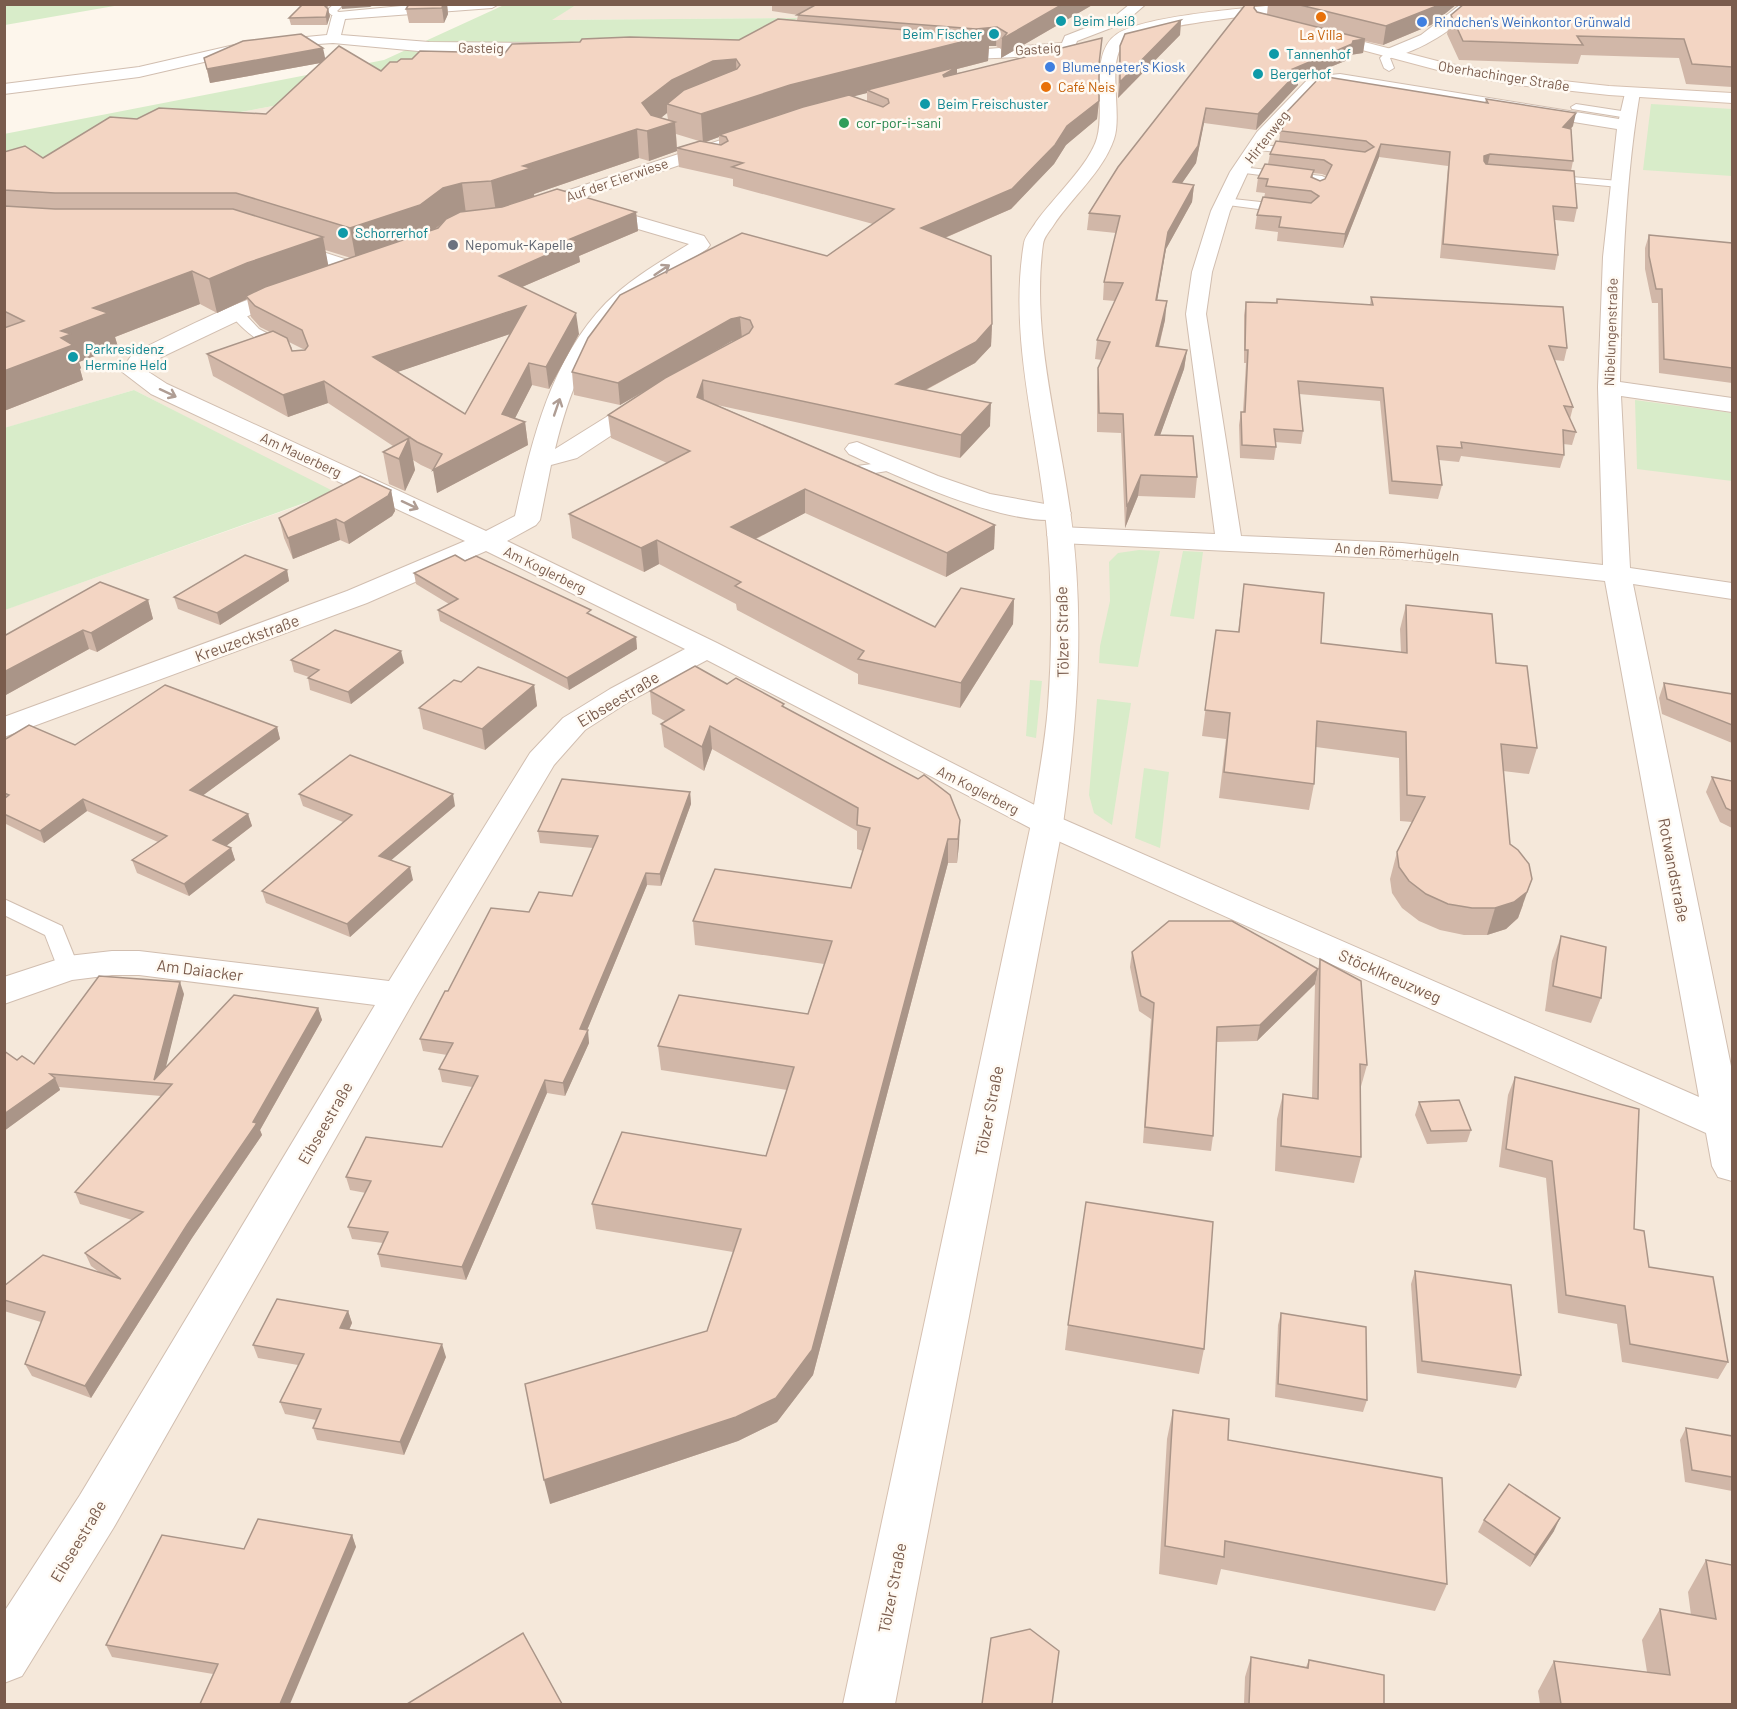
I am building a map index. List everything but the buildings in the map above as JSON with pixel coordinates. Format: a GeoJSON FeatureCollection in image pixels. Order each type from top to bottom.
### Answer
{"type":"FeatureCollection","features":[{"type":"Feature","properties":{"kind":"street"},"geometry":{"type":"LineString","coordinates":[[333,39],[339,10],[492,4]]}},
{"type":"Feature","properties":{"kind":"street"},"geometry":{"type":"LineString","coordinates":[[1069,47],[1070,39],[1119,20],[1139,4]]}},
{"type":"Feature","properties":{"kind":"street"},"geometry":{"type":"LineString","coordinates":[[974,71],[1069,47],[1111,48],[1117,41],[1131,33],[1170,22],[1260,8],[1320,4]]}},
{"type":"Feature","properties":{"kind":"street"},"geometry":{"type":"LineString","coordinates":[[1390,60],[1426,38],[1470,4]]}},
{"type":"Feature","properties":{"kind":"street"},"geometry":{"type":"LineString","coordinates":[[1178,7],[1229,14],[1280,25],[1260,8]]}},
{"type":"Feature","properties":{"kind":"street"},"geometry":{"type":"LineString","coordinates":[[1156,8],[1170,22]]}},
{"type":"Feature","properties":{"kind":"street","name":"Oberhachinger Straße"},"geometry":{"type":"LineString","coordinates":[[1304,30],[1390,60],[1511,80],[1632,92],[1732,98]]}},
{"type":"Feature","properties":{"kind":"street","name":"Gasteig"},"geometry":{"type":"LineString","coordinates":[[4,89],[139,72],[243,48],[288,42],[333,39],[429,47],[563,49]]}},
{"type":"Feature","properties":{"kind":"street","name":"Gasteig"},"geometry":{"type":"LineString","coordinates":[[927,52],[975,55],[1069,47]]}},
{"type":"Feature","properties":{"kind":"street","name":"Tölzer Straße"},"geometry":{"type":"LineString","coordinates":[[869,1704],[1047,824],[1063,705],[1059,524],[1032,335],[1030,290],[1034,240],[1105,141],[1110,119],[1107,67],[1111,48]]}},
{"type":"Feature","properties":{"kind":"street","name":"Hirtenweg"},"geometry":{"type":"LineString","coordinates":[[1229,542],[1196,314],[1203,256],[1224,202],[1241,170],[1256,147],[1311,84],[1316,80],[1328,78],[1627,120]]}},
{"type":"Feature","properties":{"kind":"street","name":"Nibelungenstraße"},"geometry":{"type":"LineString","coordinates":[[1617,574],[1610,387],[1613,257],[1619,184],[1632,92]]}},
{"type":"Feature","properties":{"kind":"street","name":"Auf der Eierwiese"},"geometry":{"type":"LineString","coordinates":[[518,213],[734,141]]}},
{"type":"Feature","properties":{"kind":"street"},"geometry":{"type":"LineString","coordinates":[[675,143],[700,152]]}},
{"type":"Feature","properties":{"kind":"street","name":"Am Koglerberg"},"geometry":{"type":"LineString","coordinates":[[487,541],[527,520],[539,461],[558,403],[578,355],[597,325],[616,305],[643,283],[700,245],[697,240],[559,200]]}},
{"type":"Feature","properties":{"kind":"street"},"geometry":{"type":"LineString","coordinates":[[265,240],[352,268]]}},
{"type":"Feature","properties":{"kind":"street"},"geometry":{"type":"LineString","coordinates":[[237,314],[352,268],[373,262]]}},
{"type":"Feature","properties":{"kind":"street","name":"Am Mauerberg"},"geometry":{"type":"LineString","coordinates":[[237,314],[141,358],[132,371],[159,389],[487,541]]}},
{"type":"Feature","properties":{"kind":"street"},"geometry":{"type":"LineString","coordinates":[[1610,387],[1732,405]]}},
{"type":"Feature","properties":{"kind":"street"},"geometry":{"type":"LineString","coordinates":[[539,461],[568,453],[669,388]]}},
{"type":"Feature","properties":{"kind":"street"},"geometry":{"type":"LineString","coordinates":[[857,460],[894,466],[1059,524]]}},
{"type":"Feature","properties":{"kind":"street","name":"An den Römerhügeln"},"geometry":{"type":"LineString","coordinates":[[1059,524],[1229,542],[1402,551],[1617,574],[1732,591]]}},
{"type":"Feature","properties":{"kind":"street","name":"Am Koglerberg"},"geometry":{"type":"LineString","coordinates":[[487,541],[707,649],[1047,824]]}},
{"type":"Feature","properties":{"kind":"street","name":"Kreuzeckstraße"},"geometry":{"type":"LineString","coordinates":[[4,728],[357,597],[487,541]]}},
{"type":"Feature","properties":{"kind":"street","name":"Rotwandstraße"},"geometry":{"type":"LineString","coordinates":[[1617,574],[1728,1125],[1732,1166]]}},
{"type":"Feature","properties":{"kind":"street","name":"Eibseestraße"},"geometry":{"type":"LineString","coordinates":[[4,1658],[97,1511],[399,996],[541,760],[574,724],[620,695],[707,649]]}},
{"type":"Feature","properties":{"kind":"street","name":"Stöcklkreuzweg"},"geometry":{"type":"LineString","coordinates":[[1047,824],[1728,1125]]}},
{"type":"Feature","properties":{"kind":"street","name":"Am Daiacker"},"geometry":{"type":"LineString","coordinates":[[4,991],[68,968],[112,963],[140,963],[399,996]]}},
{"type":"Feature","properties":{"kind":"lane"},"geometry":{"type":"LineString","coordinates":[[1576,107],[1627,120]]}},
{"type":"Feature","properties":{"kind":"lane"},"geometry":{"type":"LineString","coordinates":[[1256,147],[1311,154]]}},
{"type":"Feature","properties":{"kind":"lane"},"geometry":{"type":"LineString","coordinates":[[700,152],[721,159]]}},
{"type":"Feature","properties":{"kind":"lane"},"geometry":{"type":"LineString","coordinates":[[1241,170],[1322,180],[1317,190]]}},
{"type":"Feature","properties":{"kind":"lane"},"geometry":{"type":"LineString","coordinates":[[1531,176],[1619,184]]}},
{"type":"Feature","properties":{"kind":"lane"},"geometry":{"type":"LineString","coordinates":[[1224,202],[1298,210]]}},
{"type":"Feature","properties":{"kind":"lane"},"geometry":{"type":"LineString","coordinates":[[237,314],[254,332],[301,356]]}},
{"type":"Feature","properties":{"kind":"lane"},"geometry":{"type":"LineString","coordinates":[[4,906],[54,931],[68,968]]}},
{"type":"Feature","properties":{"kind":"shaded area"},"geometry":{"type":"Polygon","coordinates":[[[576,5],[1732,5],[1732,1704],[5,1704],[4,610],[334,493],[134,390],[5,428],[5,170],[235,113],[492,66],[796,18],[550,20],[576,5]]]}},
{"type":"Feature","properties":{"kind":"green space"},"geometry":{"type":"Polygon","coordinates":[[[5,4],[120,4],[120,5],[5,25],[5,4]]]}},
{"type":"Feature","properties":{"kind":"green space"},"geometry":{"type":"Polygon","coordinates":[[[504,5],[576,5],[552,20],[798,18],[726,56],[492,66],[235,113],[5,170],[4,134],[384,60],[504,5]]]}},
{"type":"Feature","properties":{"kind":"green space"},"geometry":{"type":"Polygon","coordinates":[[[1651,104],[1732,109],[1732,176],[1643,170],[1651,104]]]}},
{"type":"Feature","properties":{"kind":"green space"},"geometry":{"type":"Polygon","coordinates":[[[134,390],[335,492],[5,610],[4,428],[134,390]]]}},
{"type":"Feature","properties":{"kind":"green space"},"geometry":{"type":"Polygon","coordinates":[[[1635,400],[1732,413],[1732,481],[1637,469],[1635,400]]]}},
{"type":"Feature","properties":{"kind":"green space"},"geometry":{"type":"Polygon","coordinates":[[[1139,550],[1160,551],[1138,667],[1099,663],[1100,646],[1110,601],[1109,562],[1118,553],[1139,550]]]}},
{"type":"Feature","properties":{"kind":"green space"},"geometry":{"type":"Polygon","coordinates":[[[1183,551],[1203,552],[1194,619],[1170,616],[1183,551]]]}},
{"type":"Feature","properties":{"kind":"green space"},"geometry":{"type":"Polygon","coordinates":[[[1030,680],[1042,681],[1036,738],[1026,736],[1030,680]]]}},
{"type":"Feature","properties":{"kind":"green space"},"geometry":{"type":"Polygon","coordinates":[[[1097,699],[1131,703],[1112,825],[1094,813],[1089,795],[1097,699]]]}},
{"type":"Feature","properties":{"kind":"green space"},"geometry":{"type":"Polygon","coordinates":[[[1144,768],[1169,772],[1160,848],[1135,838],[1144,768]]]}},
{"type":"Feature","properties":{"kind":"place","name":"La Villa"},"geometry":{"type":"Point","coordinates":[1321,17]}},
{"type":"Feature","properties":{"kind":"place","name":"Beim Heiß"},"geometry":{"type":"Point","coordinates":[1061,21]}},
{"type":"Feature","properties":{"kind":"place","name":"Rindchen's Weinkontor Grünwald"},"geometry":{"type":"Point","coordinates":[1422,22]}},
{"type":"Feature","properties":{"kind":"place","name":"Beim Fischer"},"geometry":{"type":"Point","coordinates":[994,34]}},
{"type":"Feature","properties":{"kind":"place","name":"Tannenhof"},"geometry":{"type":"Point","coordinates":[1274,54]}},
{"type":"Feature","properties":{"kind":"place","name":"Blumenpeter's Kiosk"},"geometry":{"type":"Point","coordinates":[1050,67]}},
{"type":"Feature","properties":{"kind":"place","name":"Bergerhof"},"geometry":{"type":"Point","coordinates":[1258,74]}},
{"type":"Feature","properties":{"kind":"place","name":"Café Neis"},"geometry":{"type":"Point","coordinates":[1046,87]}},
{"type":"Feature","properties":{"kind":"place","name":"Beim Freischuster"},"geometry":{"type":"Point","coordinates":[925,104]}},
{"type":"Feature","properties":{"kind":"place","name":"cor-por-i-sani"},"geometry":{"type":"Point","coordinates":[844,123]}},
{"type":"Feature","properties":{"kind":"place","name":"Schorrerhof"},"geometry":{"type":"Point","coordinates":[343,233]}},
{"type":"Feature","properties":{"kind":"place","name":"Nepomuk-Kapelle"},"geometry":{"type":"Point","coordinates":[453,245]}},
{"type":"Feature","properties":{"kind":"place","name":"Parkresidenz Hermine Held"},"geometry":{"type":"Point","coordinates":[73,357]}}]}
